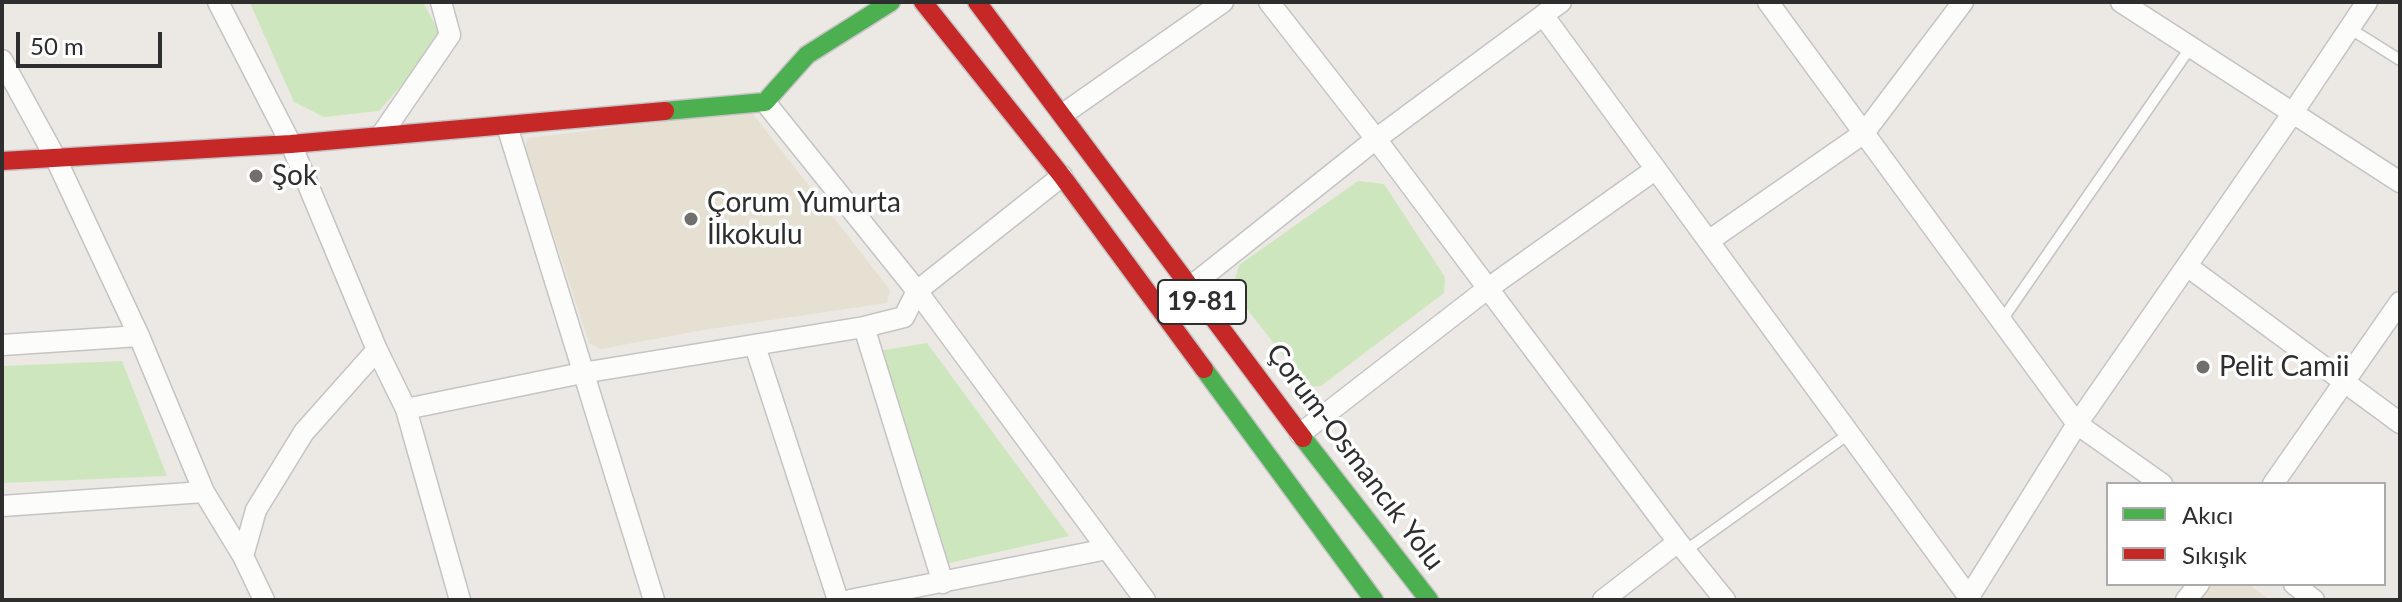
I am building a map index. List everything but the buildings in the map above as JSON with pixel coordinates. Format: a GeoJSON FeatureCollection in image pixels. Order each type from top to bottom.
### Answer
{"type":"FeatureCollection","features":[{"type":"Feature","properties":{"kind":"main road"},"geometry":{"type":"LineString","coordinates":[[2,161],[291,144],[765,102],[807,55],[891,2]]}},
{"type":"Feature","properties":{"kind":"main road","name":"19-81"},"geometry":{"type":"LineString","coordinates":[[923,2],[1062,176],[1374,600]]}},
{"type":"Feature","properties":{"kind":"main road","name":"Çorum-Osmancık Yolu"},"geometry":{"type":"LineString","coordinates":[[977,2],[1300,434],[1429,600]]}},
{"type":"Feature","properties":{"kind":"street"},"geometry":{"type":"LineString","coordinates":[[218,2],[291,144],[377,350],[406,409],[460,600]]}},
{"type":"Feature","properties":{"kind":"street"},"geometry":{"type":"LineString","coordinates":[[382,134],[450,35],[441,2]]}},
{"type":"Feature","properties":{"kind":"street"},"geometry":{"type":"LineString","coordinates":[[1063,114],[1223,2]]}},
{"type":"Feature","properties":{"kind":"street"},"geometry":{"type":"LineString","coordinates":[[1269,2],[1725,600]]}},
{"type":"Feature","properties":{"kind":"street"},"geometry":{"type":"LineString","coordinates":[[1190,287],[1376,139],[1561,2]]}},
{"type":"Feature","properties":{"kind":"street"},"geometry":{"type":"LineString","coordinates":[[1768,2],[2077,424],[2159,482]]}},
{"type":"Feature","properties":{"kind":"street"},"geometry":{"type":"LineString","coordinates":[[1710,240],[1864,133],[1963,2]]}},
{"type":"Feature","properties":{"kind":"street"},"geometry":{"type":"LineString","coordinates":[[2121,2],[2400,182]]}},
{"type":"Feature","properties":{"kind":"street"},"geometry":{"type":"LineString","coordinates":[[1543,15],[1969,599],[2077,424],[2367,2]]}},
{"type":"Feature","properties":{"kind":"street"},"geometry":{"type":"LineString","coordinates":[[2,60],[55,157],[139,336],[204,492],[243,556],[264,600]]}},
{"type":"Feature","properties":{"kind":"street"},"geometry":{"type":"LineString","coordinates":[[765,102],[917,291],[1145,600]]}},
{"type":"Feature","properties":{"kind":"street"},"geometry":{"type":"LineString","coordinates":[[507,126],[654,600]]}},
{"type":"Feature","properties":{"kind":"street"},"geometry":{"type":"LineString","coordinates":[[1300,434],[1487,289],[1656,169]]}},
{"type":"Feature","properties":{"kind":"street"},"geometry":{"type":"LineString","coordinates":[[406,409],[582,373],[755,346],[904,317],[917,291],[1062,176]]}},
{"type":"Feature","properties":{"kind":"street"},"geometry":{"type":"LineString","coordinates":[[2187,266],[2400,423]]}},
{"type":"Feature","properties":{"kind":"street"},"geometry":{"type":"LineString","coordinates":[[2274,482],[2400,302]]}},
{"type":"Feature","properties":{"kind":"street"},"geometry":{"type":"LineString","coordinates":[[864,327],[943,583]]}},
{"type":"Feature","properties":{"kind":"street"},"geometry":{"type":"LineString","coordinates":[[2,345],[139,336]]}},
{"type":"Feature","properties":{"kind":"street"},"geometry":{"type":"LineString","coordinates":[[755,346],[838,600]]}},
{"type":"Feature","properties":{"kind":"street"},"geometry":{"type":"LineString","coordinates":[[243,556],[256,510],[304,432],[377,350]]}},
{"type":"Feature","properties":{"kind":"street"},"geometry":{"type":"LineString","coordinates":[[2,506],[204,492]]}},
{"type":"Feature","properties":{"kind":"street"},"geometry":{"type":"LineString","coordinates":[[1603,600],[1682,547]]}},
{"type":"Feature","properties":{"kind":"street"},"geometry":{"type":"LineString","coordinates":[[850,600],[1107,549]]}},
{"type":"Feature","properties":{"kind":"street"},"geometry":{"type":"LineString","coordinates":[[2296,586],[2314,600]]}},
{"type":"Feature","properties":{"kind":"lane"},"geometry":{"type":"LineString","coordinates":[[2349,28],[2400,60]]}},
{"type":"Feature","properties":{"kind":"lane"},"geometry":{"type":"LineString","coordinates":[[2002,320],[2190,48]]}},
{"type":"Feature","properties":{"kind":"lane"},"geometry":{"type":"LineString","coordinates":[[1682,547],[1850,433]]}},
{"type":"Feature","properties":{"kind":"shaded area","name":"Çorum Yumurta İlkokulu"},"geometry":{"type":"Polygon","coordinates":[[[744,111],[753,114],[890,290],[887,303],[703,330],[601,349],[589,343],[525,147],[528,138],[744,111]]]}},
{"type":"Feature","properties":{"kind":"shaded area"},"geometry":{"type":"Polygon","coordinates":[[[2203,586],[2251,586],[2270,600],[2192,600],[2203,586]]]}},
{"type":"Feature","properties":{"kind":"green space"},"geometry":{"type":"Polygon","coordinates":[[[423,2],[442,38],[379,111],[324,117],[294,102],[250,3],[423,2]]]}},
{"type":"Feature","properties":{"kind":"green space"},"geometry":{"type":"Polygon","coordinates":[[[1358,181],[1384,184],[1445,277],[1444,293],[1321,386],[1308,387],[1232,290],[1239,265],[1358,181]]]}},
{"type":"Feature","properties":{"kind":"green space"},"geometry":{"type":"Polygon","coordinates":[[[927,343],[1069,536],[945,564],[878,351],[927,343]]]}},
{"type":"Feature","properties":{"kind":"green space"},"geometry":{"type":"Polygon","coordinates":[[[122,361],[167,476],[2,483],[2,366],[122,361]]]}},
{"type":"Feature","properties":{"kind":"traffic: fast"},"geometry":{"type":"LineString","coordinates":[[665,111],[765,102],[807,55],[891,2]]}},
{"type":"Feature","properties":{"kind":"traffic: fast"},"geometry":{"type":"LineString","coordinates":[[1204,369],[1374,600]]}},
{"type":"Feature","properties":{"kind":"traffic: fast"},"geometry":{"type":"LineString","coordinates":[[1303,438],[1429,600]]}},
{"type":"Feature","properties":{"kind":"traffic: jam"},"geometry":{"type":"LineString","coordinates":[[923,2],[1062,176],[1204,369]]}},
{"type":"Feature","properties":{"kind":"traffic: jam"},"geometry":{"type":"LineString","coordinates":[[977,2],[1303,438]]}},
{"type":"Feature","properties":{"kind":"traffic: jam"},"geometry":{"type":"LineString","coordinates":[[2,161],[291,144],[665,111]]}},
{"type":"Feature","properties":{"kind":"place","name":"Şok"},"geometry":{"type":"Point","coordinates":[256,176]}},
{"type":"Feature","properties":{"kind":"place","name":"Çorum Yumurta İlkokulu"},"geometry":{"type":"Point","coordinates":[691,219]}},
{"type":"Feature","properties":{"kind":"place","name":"Pelit Camii"},"geometry":{"type":"Point","coordinates":[2203,367]}}]}
